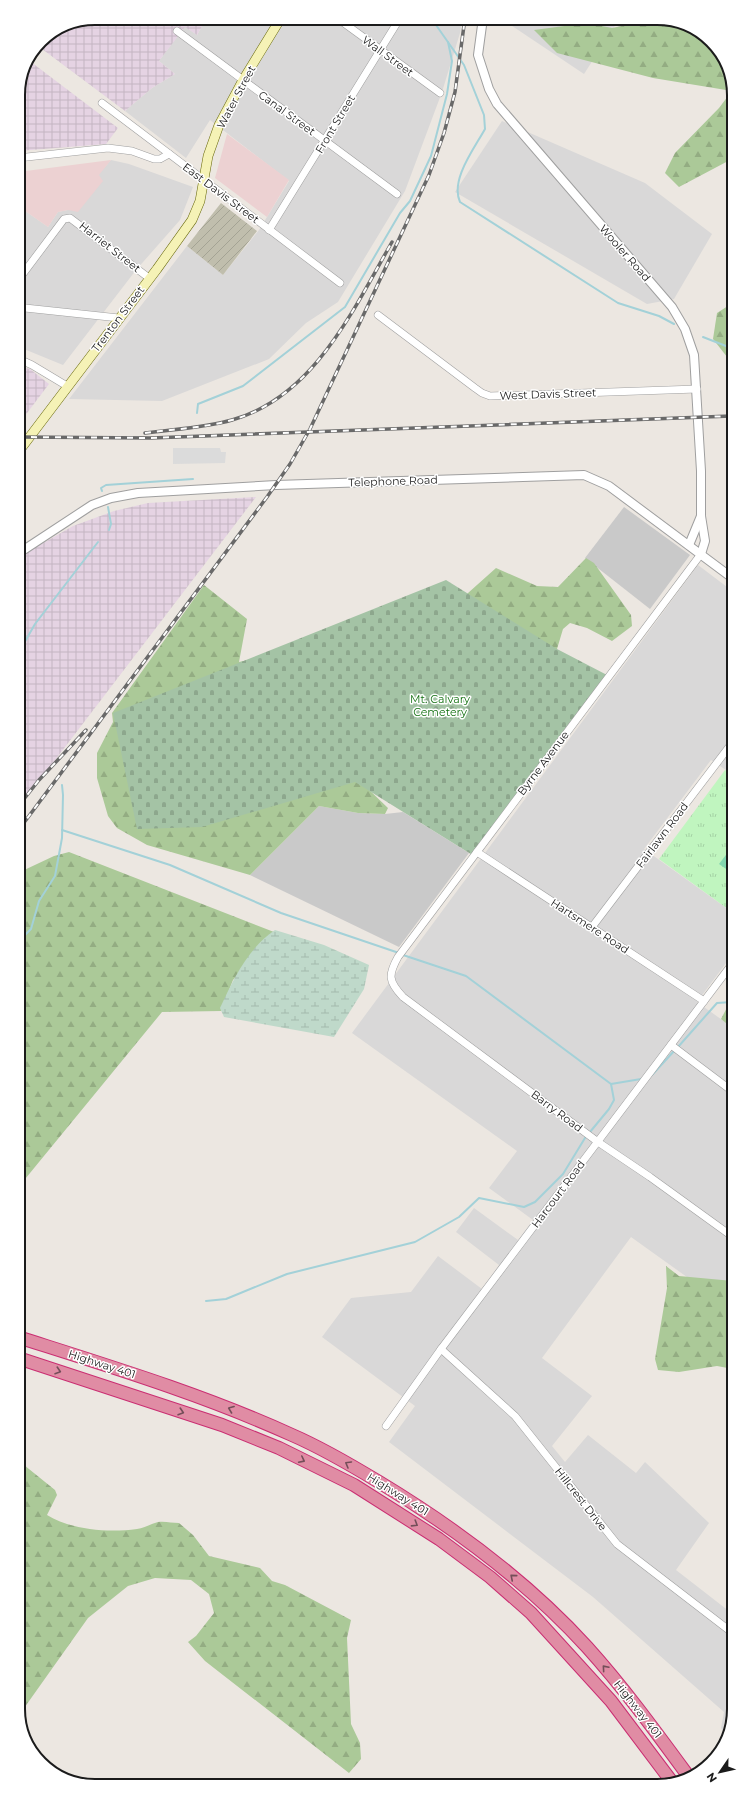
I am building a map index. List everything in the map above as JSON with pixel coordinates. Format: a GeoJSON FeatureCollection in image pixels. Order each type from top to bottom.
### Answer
{"type":"FeatureCollection","features":[{"type":"Feature","properties":{"kind":"highway","name":"Highway 401"},"geometry":{"type":"LineString","coordinates":[[25,1339],[142,1377],[224,1406],[294,1435],[347,1463],[416,1504],[458,1532],[504,1568],[535,1595],[586,1646],[645,1716],[686,1773]]}},
{"type":"Feature","properties":{"kind":"highway","name":"Highway 401"},"geometry":{"type":"LineString","coordinates":[[25,1359],[222,1425],[279,1448],[354,1486],[439,1539],[490,1577],[531,1613],[611,1701],[669,1778]]}},
{"type":"Feature","properties":{"kind":"main road","name":"Water Street"},"geometry":{"type":"LineString","coordinates":[[204,181],[208,156],[219,125],[243,80],[277,25]]}},
{"type":"Feature","properties":{"kind":"main road","name":"Trenton Street"},"geometry":{"type":"LineString","coordinates":[[25,443],[192,220],[200,201],[204,181]]}},
{"type":"Feature","properties":{"kind":"street","name":"Wall Street"},"geometry":{"type":"LineString","coordinates":[[346,25],[440,93]]}},
{"type":"Feature","properties":{"kind":"street","name":"Front Street"},"geometry":{"type":"LineString","coordinates":[[269,230],[396,25]]}},
{"type":"Feature","properties":{"kind":"street","name":"Wooler Road"},"geometry":{"type":"LineString","coordinates":[[482,25],[478,55],[492,95],[511,121],[672,307],[682,323],[692,348],[697,389],[701,470],[700,516],[705,542],[701,554]]}},
{"type":"Feature","properties":{"kind":"street","name":"Canal Street"},"geometry":{"type":"LineString","coordinates":[[177,31],[397,194]]}},
{"type":"Feature","properties":{"kind":"street","name":"East Davis Street"},"geometry":{"type":"LineString","coordinates":[[102,103],[340,283]]}},
{"type":"Feature","properties":{"kind":"street"},"geometry":{"type":"LineString","coordinates":[[25,157],[108,148],[132,151],[154,159],[160,159],[169,154]]}},
{"type":"Feature","properties":{"kind":"street","name":"Harriet Street"},"geometry":{"type":"LineString","coordinates":[[25,271],[64,219],[70,218],[149,278]]}},
{"type":"Feature","properties":{"kind":"street"},"geometry":{"type":"LineString","coordinates":[[25,308],[119,318]]}},
{"type":"Feature","properties":{"kind":"street","name":"West Davis Street"},"geometry":{"type":"LineString","coordinates":[[378,315],[475,388],[490,396],[697,389]]}},
{"type":"Feature","properties":{"kind":"street"},"geometry":{"type":"LineString","coordinates":[[25,362],[67,386]]}},
{"type":"Feature","properties":{"kind":"street","name":"Telephone Road"},"geometry":{"type":"LineString","coordinates":[[25,549],[92,505],[111,498],[138,493],[276,485],[584,476],[609,486],[727,574]]}},
{"type":"Feature","properties":{"kind":"street","name":"Wooler Road"},"geometry":{"type":"LineString","coordinates":[[689,545],[700,516]]}},
{"type":"Feature","properties":{"kind":"street","name":"Telephone Road"},"geometry":{"type":"LineString","coordinates":[[25,546],[36,542]]}},
{"type":"Feature","properties":{"kind":"street","name":"Byrne Avenue"},"geometry":{"type":"LineString","coordinates":[[391,976],[392,968],[398,957],[701,554]]}},
{"type":"Feature","properties":{"kind":"street","name":"Fairlawn Road"},"geometry":{"type":"LineString","coordinates":[[592,927],[727,751]]}},
{"type":"Feature","properties":{"kind":"street","name":"Hartsmere Road"},"geometry":{"type":"LineString","coordinates":[[477,852],[704,1001]]}},
{"type":"Feature","properties":{"kind":"street","name":"Harcourt Road"},"geometry":{"type":"LineString","coordinates":[[386,1426],[441,1349],[727,971]]}},
{"type":"Feature","properties":{"kind":"street","name":"Barry Road"},"geometry":{"type":"LineString","coordinates":[[391,976],[393,986],[402,997],[598,1142],[650,1177],[727,1233]]}},
{"type":"Feature","properties":{"kind":"street"},"geometry":{"type":"LineString","coordinates":[[671,1045],[727,1087]]}},
{"type":"Feature","properties":{"kind":"street","name":"Hillcrest Drive"},"geometry":{"type":"LineString","coordinates":[[441,1349],[515,1416],[617,1544],[727,1629]]}},
{"type":"Feature","properties":{"kind":"shaded area"},"geometry":{"type":"Polygon","coordinates":[[[203,25],[461,25],[442,92],[405,191],[338,302],[306,323],[269,359],[162,401],[69,399],[187,246],[223,275],[259,230],[289,181],[210,120],[186,158],[125,111],[152,88],[175,74],[159,61],[185,26],[197,35],[203,25]]]}},
{"type":"Feature","properties":{"kind":"shaded area"},"geometry":{"type":"Polygon","coordinates":[[[203,25],[197,35],[185,27],[159,61],[175,74],[152,88],[125,111],[43,49],[49,42],[60,34],[82,26],[203,25]]]}},
{"type":"Feature","properties":{"kind":"shaded area"},"geometry":{"type":"Polygon","coordinates":[[[510,25],[616,25],[584,74],[510,25]]]}},
{"type":"Feature","properties":{"kind":"shaded area"},"geometry":{"type":"Polygon","coordinates":[[[33,63],[118,128],[106,144],[25,150],[25,91],[27,77],[33,63]]]}},
{"type":"Feature","properties":{"kind":"shaded area"},"geometry":{"type":"Polygon","coordinates":[[[502,121],[645,183],[712,234],[674,299],[647,304],[455,192],[502,121]]]}},
{"type":"Feature","properties":{"kind":"shaded area"},"geometry":{"type":"Polygon","coordinates":[[[227,134],[289,180],[267,217],[215,178],[227,134]]]}},
{"type":"Feature","properties":{"kind":"shaded area"},"geometry":{"type":"Polygon","coordinates":[[[111,160],[129,164],[193,187],[180,220],[136,270],[63,365],[25,349],[25,211],[48,227],[58,212],[68,210],[111,160]]]}},
{"type":"Feature","properties":{"kind":"shaded area"},"geometry":{"type":"Polygon","coordinates":[[[111,160],[99,175],[103,181],[78,212],[68,210],[58,212],[48,227],[25,211],[25,171],[111,160]]]}},
{"type":"Feature","properties":{"kind":"shaded area"},"geometry":{"type":"Polygon","coordinates":[[[221,203],[257,231],[223,275],[187,246],[221,203]]]}},
{"type":"Feature","properties":{"kind":"shaded area"},"geometry":{"type":"Polygon","coordinates":[[[25,368],[30,369],[49,384],[25,416],[25,368]]]}},
{"type":"Feature","properties":{"kind":"shaded area"},"geometry":{"type":"Polygon","coordinates":[[[173,448],[220,448],[221,452],[226,452],[225,463],[173,464],[173,448]]]}},
{"type":"Feature","properties":{"kind":"shaded area"},"geometry":{"type":"Polygon","coordinates":[[[256,497],[25,799],[25,554],[73,526],[114,511],[148,503],[256,497]]]}},
{"type":"Feature","properties":{"kind":"shaded area"},"geometry":{"type":"Polygon","coordinates":[[[624,507],[690,555],[650,609],[585,558],[624,507]]]}},
{"type":"Feature","properties":{"kind":"shaded area"},"geometry":{"type":"Polygon","coordinates":[[[698,565],[727,587],[727,771],[711,760],[644,849],[727,908],[727,962],[697,1002],[727,1023],[727,1306],[631,1237],[542,1358],[592,1396],[552,1446],[565,1462],[588,1435],[636,1473],[645,1462],[709,1523],[676,1570],[727,1610],[727,1709],[726,1722],[723,1731],[721,1728],[724,1712],[593,1597],[389,1442],[415,1406],[322,1337],[351,1298],[411,1292],[438,1256],[482,1289],[499,1265],[456,1232],[474,1208],[518,1240],[533,1220],[489,1188],[517,1151],[352,1033],[698,565]]]}},
{"type":"Feature","properties":{"kind":"shaded area"},"geometry":{"type":"Polygon","coordinates":[[[319,806],[358,813],[385,814],[403,812],[469,853],[399,947],[250,875],[319,806]]]}},
{"type":"Feature","properties":{"kind":"green space"},"geometry":{"type":"Polygon","coordinates":[[[572,25],[597,25],[612,28],[626,25],[661,25],[670,26],[688,32],[700,40],[715,56],[720,64],[726,82],[727,92],[726,90],[653,78],[557,53],[534,30],[572,25]]]}},
{"type":"Feature","properties":{"kind":"green space"},"geometry":{"type":"Polygon","coordinates":[[[727,97],[727,162],[679,187],[665,173],[675,153],[719,108],[727,97]]]}},
{"type":"Feature","properties":{"kind":"green space"},"geometry":{"type":"Polygon","coordinates":[[[727,307],[727,357],[713,339],[717,313],[727,307]]]}},
{"type":"Feature","properties":{"kind":"green space"},"geometry":{"type":"Polygon","coordinates":[[[586,558],[594,563],[631,615],[632,626],[612,641],[587,628],[570,623],[563,629],[557,649],[258,743],[364,785],[388,808],[385,814],[358,813],[319,806],[250,875],[147,845],[117,828],[108,816],[97,778],[97,753],[113,722],[112,713],[204,585],[247,619],[239,662],[440,618],[496,568],[537,586],[558,587],[586,558]]]}},
{"type":"Feature","properties":{"kind":"green space","name":"Mt. Calvary Cemetery"},"geometry":{"type":"Polygon","coordinates":[[[446,580],[557,649],[607,675],[474,856],[355,782],[202,827],[137,829],[113,713],[446,580]]]}},
{"type":"Feature","properties":{"kind":"green space"},"geometry":{"type":"Polygon","coordinates":[[[725,770],[727,771],[727,908],[659,859],[725,770]]]}},
{"type":"Feature","properties":{"kind":"green space"},"geometry":{"type":"Polygon","coordinates":[[[69,852],[274,932],[233,980],[221,1011],[162,1012],[25,1179],[25,870],[54,856],[69,852]]]}},
{"type":"Feature","properties":{"kind":"green space"},"geometry":{"type":"Polygon","coordinates":[[[727,854],[727,870],[719,864],[727,854]]]}},
{"type":"Feature","properties":{"kind":"green space"},"geometry":{"type":"Polygon","coordinates":[[[275,930],[324,945],[369,965],[364,989],[334,1037],[224,1017],[220,1008],[242,965],[265,937],[275,930]]]}},
{"type":"Feature","properties":{"kind":"green space"},"geometry":{"type":"Polygon","coordinates":[[[727,1008],[727,1024],[721,1019],[727,1008]]]}},
{"type":"Feature","properties":{"kind":"green space"},"geometry":{"type":"Polygon","coordinates":[[[666,1266],[679,1276],[727,1280],[727,1368],[717,1366],[679,1372],[658,1370],[655,1359],[667,1288],[666,1266]]]}},
{"type":"Feature","properties":{"kind":"green space"},"geometry":{"type":"Polygon","coordinates":[[[25,1466],[55,1490],[57,1495],[47,1515],[57,1520],[79,1527],[114,1531],[140,1528],[158,1522],[179,1523],[193,1535],[209,1556],[260,1568],[272,1581],[285,1585],[351,1620],[347,1638],[351,1724],[360,1743],[361,1759],[349,1773],[205,1661],[188,1642],[196,1636],[214,1613],[209,1594],[191,1580],[155,1578],[128,1586],[88,1618],[25,1707],[25,1466]]]}},
{"type":"Feature","properties":{"kind":"waterway"},"geometry":{"type":"LineString","coordinates":[[436,25],[464,65],[484,115],[485,129],[465,165],[458,184],[460,202],[618,303],[659,316],[674,324]]}},
{"type":"Feature","properties":{"kind":"waterway"},"geometry":{"type":"LineString","coordinates":[[197,413],[198,404],[243,386],[345,307],[400,213],[410,201],[431,156],[447,94],[452,61],[448,42]]}},
{"type":"Feature","properties":{"kind":"waterway"},"geometry":{"type":"LineString","coordinates":[[703,337],[727,346]]}},
{"type":"Feature","properties":{"kind":"waterway"},"geometry":{"type":"LineString","coordinates":[[102,491],[101,488],[106,485],[193,479]]}},
{"type":"Feature","properties":{"kind":"waterway"},"geometry":{"type":"LineString","coordinates":[[108,507],[111,524],[109,530]]}},
{"type":"Feature","properties":{"kind":"waterway"},"geometry":{"type":"LineString","coordinates":[[25,642],[35,624],[98,542]]}},
{"type":"Feature","properties":{"kind":"waterway"},"geometry":{"type":"LineString","coordinates":[[25,935],[31,929],[39,901],[55,876],[62,838],[62,785]]}},
{"type":"Feature","properties":{"kind":"waterway"},"geometry":{"type":"LineString","coordinates":[[62,830],[170,865],[281,913],[399,953]]}},
{"type":"Feature","properties":{"kind":"waterway"},"geometry":{"type":"LineString","coordinates":[[206,1301],[226,1299],[287,1274],[415,1242],[459,1217],[479,1198],[524,1207],[535,1202],[563,1174],[585,1138],[609,1109],[614,1100],[611,1084],[466,976],[403,955]]}},
{"type":"Feature","properties":{"kind":"waterway"},"geometry":{"type":"LineString","coordinates":[[678,1047],[717,1003],[727,1002]]}},
{"type":"Feature","properties":{"kind":"waterway"},"geometry":{"type":"LineString","coordinates":[[652,1075],[675,1050]]}},
{"type":"Feature","properties":{"kind":"waterway"},"geometry":{"type":"LineString","coordinates":[[611,1084],[641,1079]]}},
{"type":"Feature","properties":{"kind":"railway"},"geometry":{"type":"LineString","coordinates":[[25,821],[267,497],[290,464],[310,429],[429,175],[444,133],[455,92],[464,25]]}},
{"type":"Feature","properties":{"kind":"railway"},"geometry":{"type":"LineString","coordinates":[[145,433],[200,427],[232,420],[261,409],[286,392],[308,372],[328,348],[346,322],[392,242]]}},
{"type":"Feature","properties":{"kind":"railway"},"geometry":{"type":"LineString","coordinates":[[25,437],[151,438],[727,416]]}},
{"type":"Feature","properties":{"kind":"railway"},"geometry":{"type":"LineString","coordinates":[[25,798],[39,780],[86,730]]}}]}
